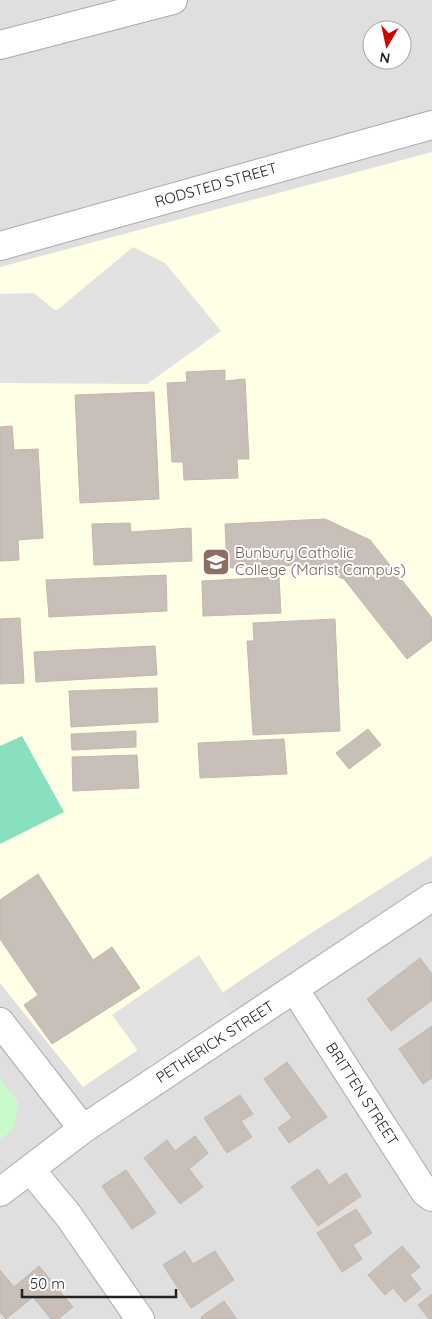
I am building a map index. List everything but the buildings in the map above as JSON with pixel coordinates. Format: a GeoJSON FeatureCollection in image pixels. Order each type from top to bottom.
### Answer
{"type":"FeatureCollection","features":[{"type":"Feature","properties":{"kind":"street"},"geometry":{"type":"LineString","coordinates":[[0,45],[173,0]]}},
{"type":"Feature","properties":{"kind":"street","name":"RODSTED STREET"},"geometry":{"type":"LineString","coordinates":[[0,246],[432,124]]}},
{"type":"Feature","properties":{"kind":"street","name":"PETHERICK STREET"},"geometry":{"type":"LineString","coordinates":[[0,1192],[83,1129],[295,990],[432,897]]}},
{"type":"Feature","properties":{"kind":"street","name":"BRITTEN STREET"},"geometry":{"type":"LineString","coordinates":[[295,990],[425,1192],[432,1197]]}},
{"type":"Feature","properties":{"kind":"street"},"geometry":{"type":"LineString","coordinates":[[0,1022],[83,1129]]}},
{"type":"Feature","properties":{"kind":"street"},"geometry":{"type":"LineString","coordinates":[[30,1169],[68,1215],[140,1319]]}},
{"type":"Feature","properties":{"kind":"shaded area"},"geometry":{"type":"Polygon","coordinates":[[[0,0],[432,0],[432,1319],[0,1319],[0,0]]]}},
{"type":"Feature","properties":{"kind":"shaded area","name":"Bunbury Catholic College (Marist Campus)"},"geometry":{"type":"Polygon","coordinates":[[[432,152],[432,856],[305,937],[83,1087],[0,983],[0,267],[432,152]]]}},
{"type":"Feature","properties":{"kind":"shaded area"},"geometry":{"type":"Polygon","coordinates":[[[133,247],[165,263],[221,331],[147,384],[0,383],[0,294],[34,293],[56,311],[133,247]]]}},
{"type":"Feature","properties":{"kind":"shaded area"},"geometry":{"type":"Polygon","coordinates":[[[199,955],[235,1012],[150,1067],[112,1015],[199,955]]]}},
{"type":"Feature","properties":{"kind":"green space"},"geometry":{"type":"Polygon","coordinates":[[[22,736],[64,812],[0,844],[0,746],[22,736]]]}},
{"type":"Feature","properties":{"kind":"green space"},"geometry":{"type":"Polygon","coordinates":[[[0,1078],[18,1102],[14,1128],[0,1140],[0,1078]]]}},
{"type":"Feature","properties":{"kind":"place","name":"Bunbury Catholic College (Marist Campus)"},"geometry":{"type":"Point","coordinates":[216,562]}}]}
